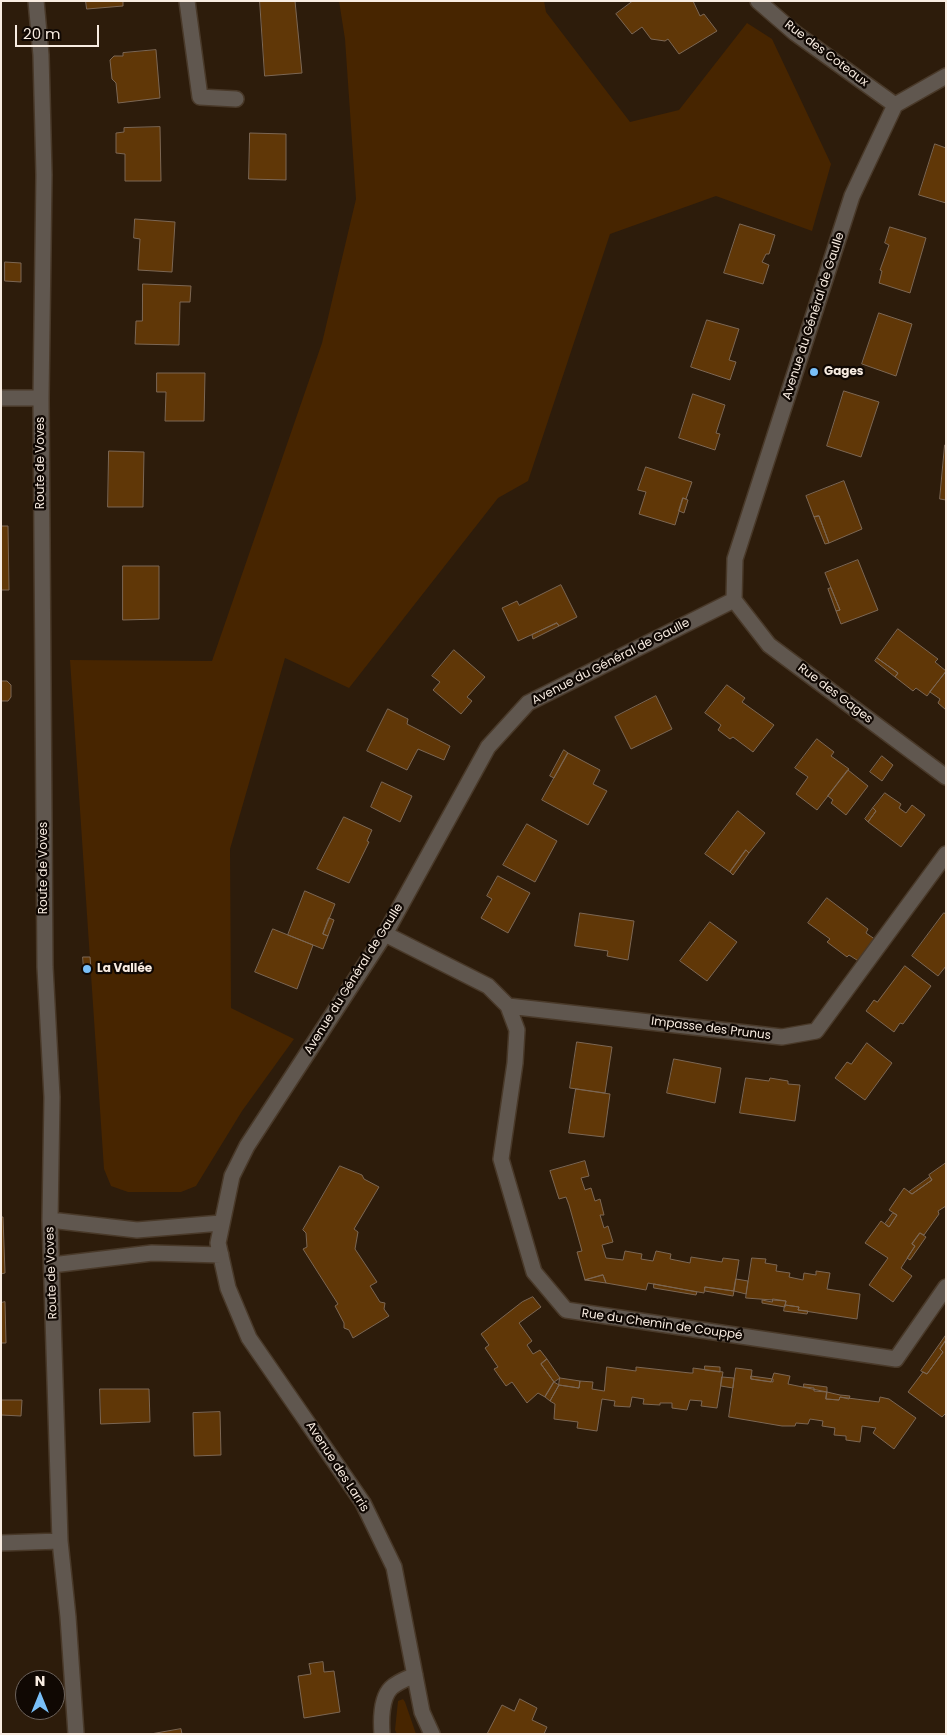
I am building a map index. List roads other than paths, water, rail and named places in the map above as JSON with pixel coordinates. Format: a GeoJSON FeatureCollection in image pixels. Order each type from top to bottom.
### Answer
{"type":"FeatureCollection","features":[{"type":"Feature","properties":{"kind":"street","name":"Route de Voves"},"geometry":{"type":"LineString","coordinates":[[36,1],[41,55],[44,175],[41,398],[45,967],[52,1097],[50,1220],[60,1541],[68,1617],[76,1734]]}},
{"type":"Feature","properties":{"kind":"street"},"geometry":{"type":"LineString","coordinates":[[187,1],[200,97],[236,99]]}},
{"type":"Feature","properties":{"kind":"street","name":"Rue des Coteaux"},"geometry":{"type":"LineString","coordinates":[[758,1],[795,33],[895,105]]}},
{"type":"Feature","properties":{"kind":"street"},"geometry":{"type":"LineString","coordinates":[[895,105],[946,76]]}},
{"type":"Feature","properties":{"kind":"street","name":"Avenue du Général de Gaulle"},"geometry":{"type":"LineString","coordinates":[[219,1249],[221,1223],[232,1176],[247,1146],[385,934],[488,747],[528,704],[734,600],[735,559],[852,196],[895,105]]}},
{"type":"Feature","properties":{"kind":"street"},"geometry":{"type":"LineString","coordinates":[[1,398],[41,398]]}},
{"type":"Feature","properties":{"kind":"street","name":"Rue des Gages"},"geometry":{"type":"LineString","coordinates":[[734,600],[769,645],[946,777]]}},
{"type":"Feature","properties":{"kind":"street","name":"Impasse des Prunus"},"geometry":{"type":"LineString","coordinates":[[508,1006],[782,1037],[816,1031],[946,854]]}},
{"type":"Feature","properties":{"kind":"street","name":"Rue du Chemin de Couppé"},"geometry":{"type":"LineString","coordinates":[[385,934],[488,986],[508,1006],[517,1030],[515,1064],[501,1159],[534,1272],[566,1310],[896,1360],[946,1287]]}},
{"type":"Feature","properties":{"kind":"street"},"geometry":{"type":"LineString","coordinates":[[50,1220],[137,1230],[221,1223]]}},
{"type":"Feature","properties":{"kind":"street"},"geometry":{"type":"LineString","coordinates":[[52,1265],[152,1253],[219,1249]]}},
{"type":"Feature","properties":{"kind":"street","name":"Avenue des Larris"},"geometry":{"type":"LineString","coordinates":[[219,1249],[228,1288],[249,1338],[362,1503],[394,1567],[422,1712],[432,1734]]}},
{"type":"Feature","properties":{"kind":"street"},"geometry":{"type":"LineString","coordinates":[[1,1543],[60,1541]]}},
{"type":"Feature","properties":{"kind":"street"},"geometry":{"type":"LineString","coordinates":[[382,1734],[382,1715],[388,1692],[392,1687],[415,1675]]}},
{"type":"Feature","properties":{"kind":"place","name":"Gages"},"geometry":{"type":"Point","coordinates":[814,372]}},
{"type":"Feature","properties":{"kind":"place","name":"La Vallée"},"geometry":{"type":"Point","coordinates":[87,969]}}]}
